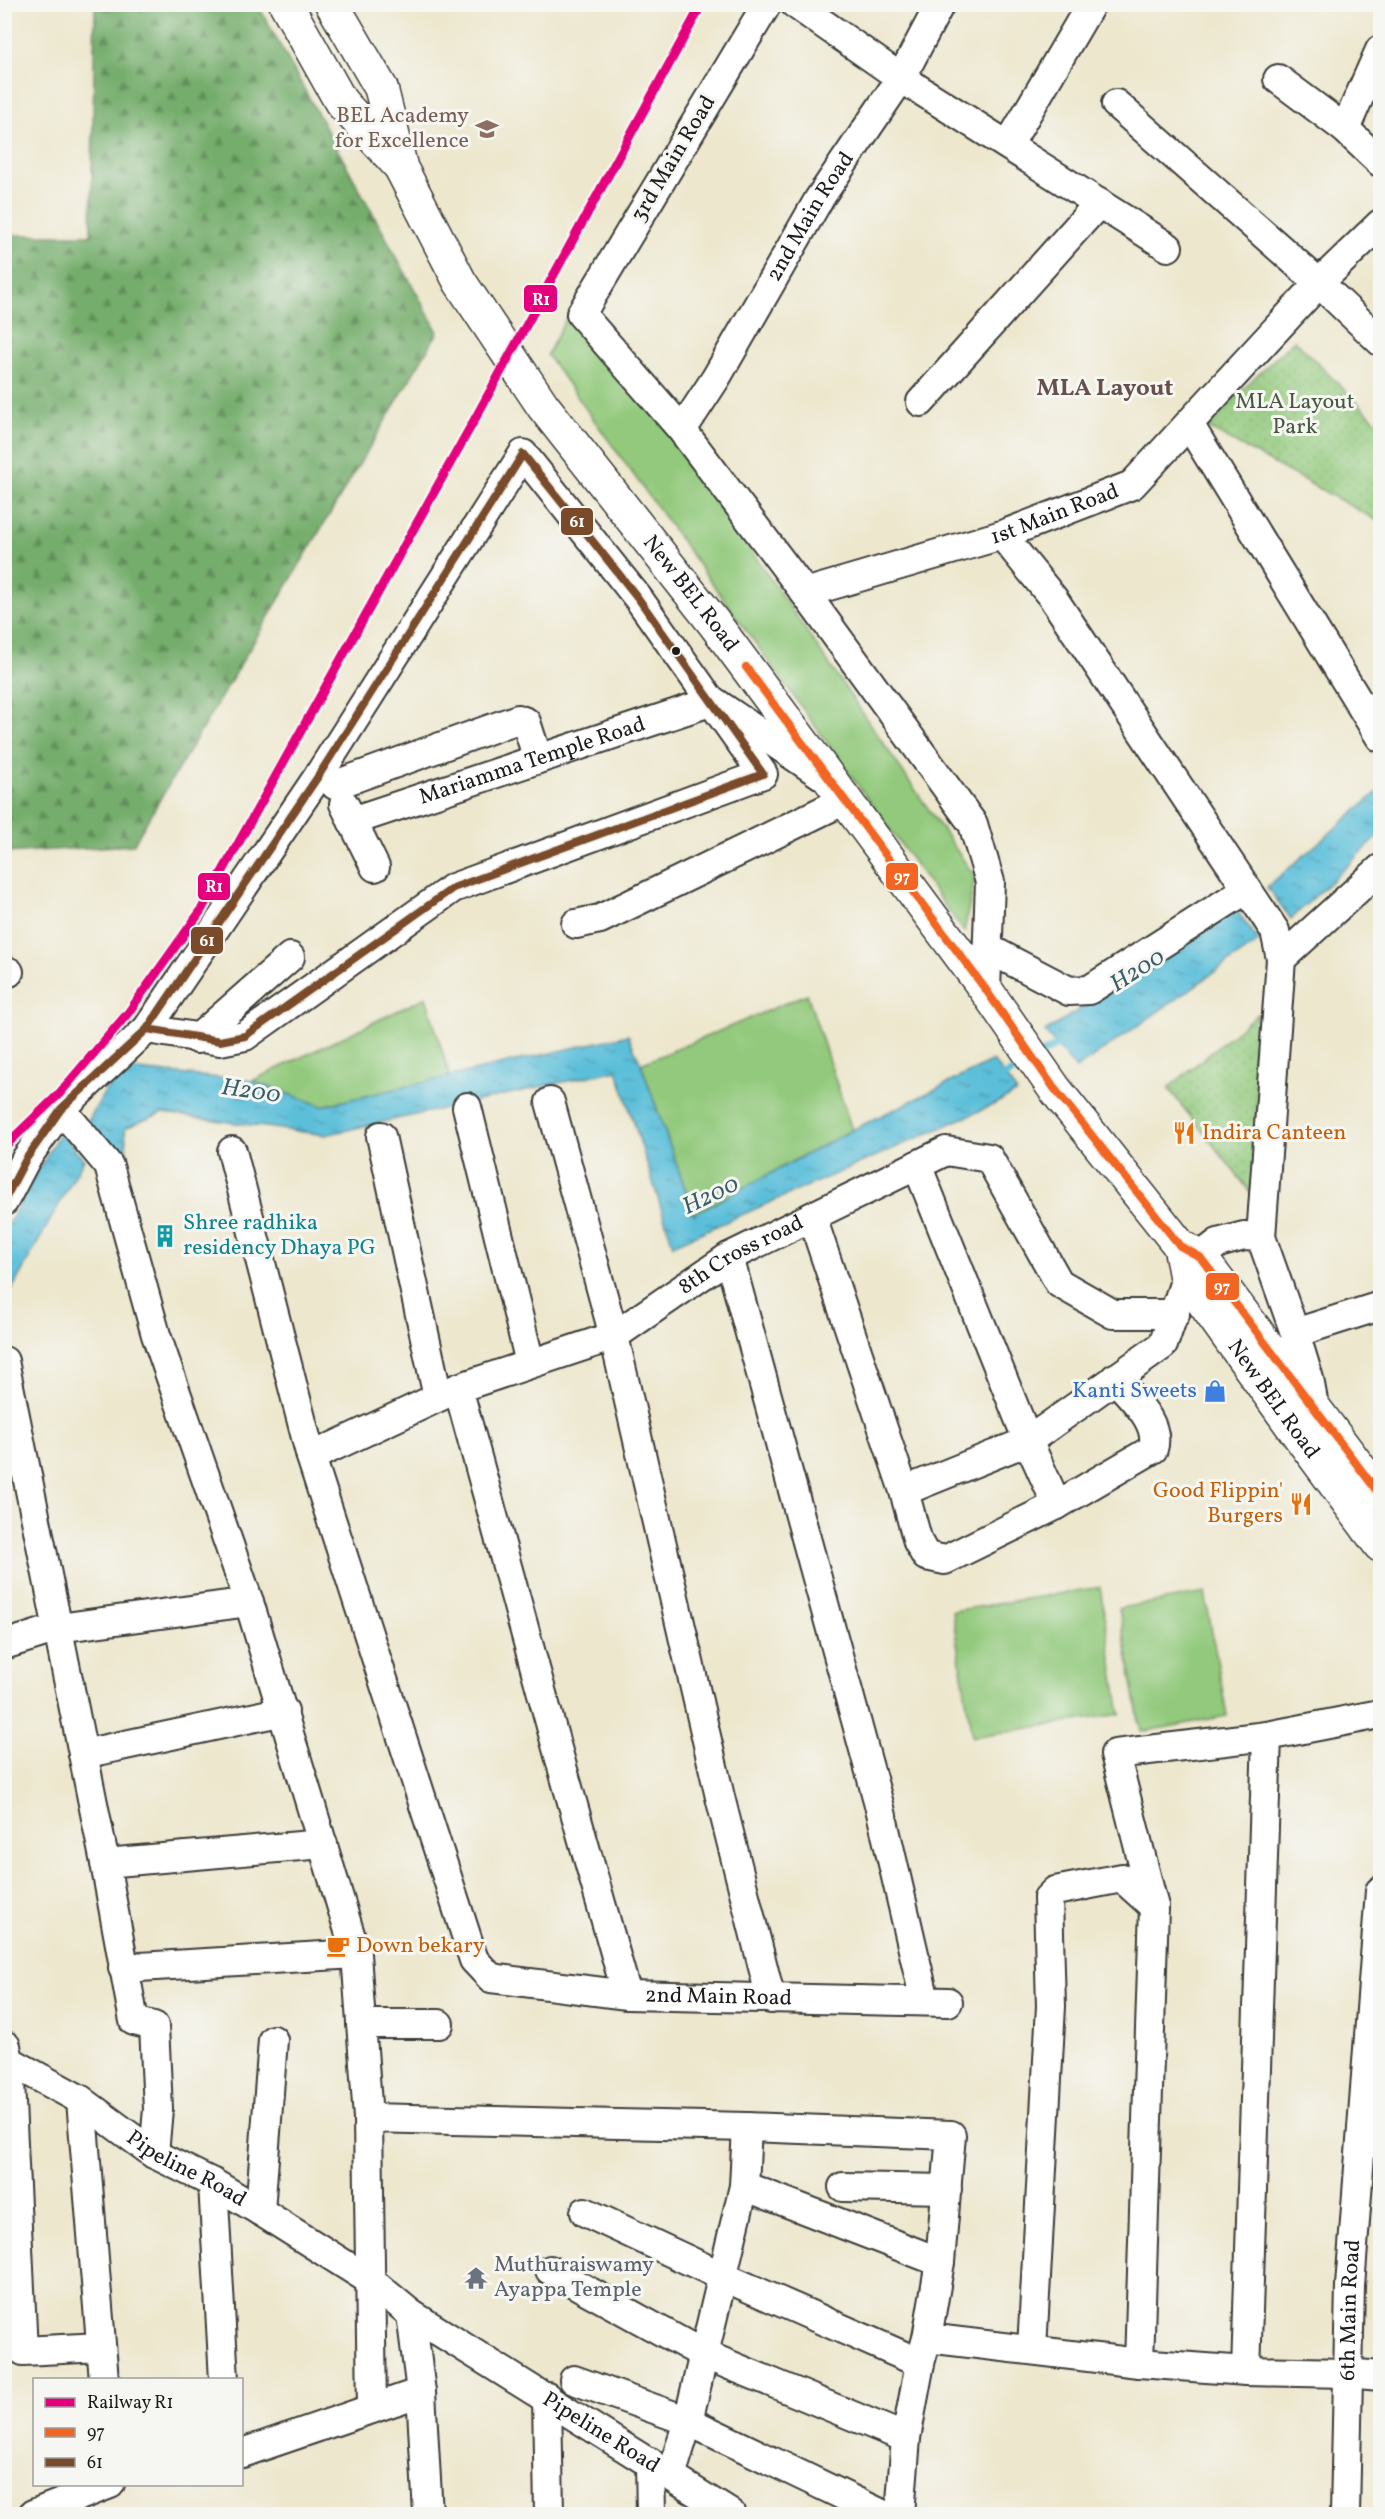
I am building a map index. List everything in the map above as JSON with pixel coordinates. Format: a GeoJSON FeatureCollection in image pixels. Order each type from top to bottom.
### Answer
{"type":"FeatureCollection","features":[{"type":"Feature","properties":{"kind":"main road"},"geometry":{"type":"LineString","coordinates":[[286,4],[341,102],[401,168]]}},
{"type":"Feature","properties":{"kind":"main road"},"geometry":{"type":"LineString","coordinates":[[332,4],[381,88],[401,168]]}},
{"type":"Feature","properties":{"kind":"main road","name":"New BEL Road"},"geometry":{"type":"LineString","coordinates":[[401,168],[460,282],[543,406],[714,623],[986,990],[1054,1088],[1188,1260],[1314,1406],[1380,1494]]}},
{"type":"Feature","properties":{"kind":"main road","name":"New BEL Road"},"geometry":{"type":"LineString","coordinates":[[1188,1260],[1380,1545]]}},
{"type":"Feature","properties":{"kind":"street","name":"3rd Main Road"},"geometry":{"type":"LineString","coordinates":[[682,430],[581,314],[767,4]]}},
{"type":"Feature","properties":{"kind":"street"},"geometry":{"type":"LineString","coordinates":[[795,4],[902,78],[1168,247]]}},
{"type":"Feature","properties":{"kind":"street","name":"2nd Main Road"},"geometry":{"type":"LineString","coordinates":[[682,430],[716,378],[819,199],[902,78],[940,4]]}},
{"type":"Feature","properties":{"kind":"street"},"geometry":{"type":"LineString","coordinates":[[1009,144],[1090,4]]}},
{"type":"Feature","properties":{"kind":"street"},"geometry":{"type":"LineString","coordinates":[[1346,129],[1380,50]]}},
{"type":"Feature","properties":{"kind":"street"},"geometry":{"type":"LineString","coordinates":[[1278,80],[1346,129],[1380,162]]}},
{"type":"Feature","properties":{"kind":"street"},"geometry":{"type":"LineString","coordinates":[[1116,104],[1319,283],[1380,342]]}},
{"type":"Feature","properties":{"kind":"street"},"geometry":{"type":"LineString","coordinates":[[921,402],[1099,203]]}},
{"type":"Feature","properties":{"kind":"street","name":"1st Main Road"},"geometry":{"type":"LineString","coordinates":[[805,593],[1002,535],[1132,485],[1319,283],[1380,224]]}},
{"type":"Feature","properties":{"kind":"street"},"geometry":{"type":"LineString","coordinates":[[1189,424],[1380,737]]}},
{"type":"Feature","properties":{"kind":"street"},"geometry":{"type":"LineString","coordinates":[[682,430],[805,593],[973,824],[990,882],[986,990]]}},
{"type":"Feature","properties":{"kind":"street"},"geometry":{"type":"LineString","coordinates":[[4,1201],[26,1159],[61,1109],[147,1029],[326,782],[523,454],[638,598],[763,774],[453,888],[245,1036],[220,1041],[147,1029]]}},
{"type":"Feature","properties":{"kind":"street"},"geometry":{"type":"LineString","coordinates":[[1002,535],[1053,598],[1275,931],[1281,959],[1262,1237],[1295,1333],[1309,1379],[1314,1406]]}},
{"type":"Feature","properties":{"kind":"street"},"geometry":{"type":"LineString","coordinates":[[576,924],[600,919],[837,790],[713,701]]}},
{"type":"Feature","properties":{"kind":"street","name":"Mariamma Temple Road"},"geometry":{"type":"LineString","coordinates":[[352,821],[713,701]]}},
{"type":"Feature","properties":{"kind":"street"},"geometry":{"type":"LineString","coordinates":[[326,782],[518,719],[526,722],[538,759]]}},
{"type":"Feature","properties":{"kind":"street"},"geometry":{"type":"LineString","coordinates":[[326,782],[352,821],[375,867]]}},
{"type":"Feature","properties":{"kind":"street"},"geometry":{"type":"LineString","coordinates":[[1281,959],[1380,869]]}},
{"type":"Feature","properties":{"kind":"street"},"geometry":{"type":"LineString","coordinates":[[989,949],[1069,991],[1089,990],[1250,893]]}},
{"type":"Feature","properties":{"kind":"street"},"geometry":{"type":"LineString","coordinates":[[197,1039],[290,957]]}},
{"type":"Feature","properties":{"kind":"street"},"geometry":{"type":"LineString","coordinates":[[550,1102],[614,1336],[718,1785],[771,1999]]}},
{"type":"Feature","properties":{"kind":"street"},"geometry":{"type":"LineString","coordinates":[[467,1107],[530,1363]]}},
{"type":"Feature","properties":{"kind":"street"},"geometry":{"type":"LineString","coordinates":[[61,1109],[110,1166],[156,1335],[249,1602],[356,1954],[368,2118],[372,2409]]}},
{"type":"Feature","properties":{"kind":"street"},"geometry":{"type":"LineString","coordinates":[[381,1136],[448,1392],[627,1995]]}},
{"type":"Feature","properties":{"kind":"street"},"geometry":{"type":"LineString","coordinates":[[232,1151],[311,1457]]}},
{"type":"Feature","properties":{"kind":"street","name":"8th Cross road"},"geometry":{"type":"LineString","coordinates":[[311,1457],[448,1392],[614,1336],[729,1257],[946,1151],[989,1158],[1059,1283],[1113,1314],[1175,1314]]}},
{"type":"Feature","properties":{"kind":"street"},"geometry":{"type":"LineString","coordinates":[[917,1165],[1028,1440],[1057,1505]]}},
{"type":"Feature","properties":{"kind":"street"},"geometry":{"type":"LineString","coordinates":[[812,1217],[904,1491],[918,1542],[926,1556],[945,1560],[1057,1505],[1153,1449],[1156,1439],[1153,1425],[1115,1378]]}},
{"type":"Feature","properties":{"kind":"street"},"geometry":{"type":"LineString","coordinates":[[904,1491],[1028,1440],[1163,1345],[1175,1314],[1188,1260],[1218,1243],[1244,1236],[1262,1237]]}},
{"type":"Feature","properties":{"kind":"street","name":"2nd Main Road"},"geometry":{"type":"LineString","coordinates":[[311,1457],[474,1960],[491,1978],[627,1995],[937,2002],[880,1808],[729,1257]]}},
{"type":"Feature","properties":{"kind":"street"},"geometry":{"type":"LineString","coordinates":[[1295,1333],[1380,1306]]}},
{"type":"Feature","properties":{"kind":"street"},"geometry":{"type":"LineString","coordinates":[[4,1361],[105,1863],[134,2020],[154,2026],[158,2109],[154,2154]]}},
{"type":"Feature","properties":{"kind":"street"},"geometry":{"type":"LineString","coordinates":[[4,1645],[58,1628],[249,1602]]}},
{"type":"Feature","properties":{"kind":"street"},"geometry":{"type":"LineString","coordinates":[[83,1754],[284,1711]]}},
{"type":"Feature","properties":{"kind":"street"},"geometry":{"type":"LineString","coordinates":[[1138,2363],[1154,1907],[1115,1754],[1267,1736],[1380,1714]]}},
{"type":"Feature","properties":{"kind":"street"},"geometry":{"type":"LineString","coordinates":[[1246,2371],[1267,1736]]}},
{"type":"Feature","properties":{"kind":"street"},"geometry":{"type":"LineString","coordinates":[[105,1863],[323,1844]]}},
{"type":"Feature","properties":{"kind":"street"},"geometry":{"type":"LineString","coordinates":[[1032,2349],[1051,2006],[1048,1898],[1055,1891],[1122,1878],[1154,1907]]}},
{"type":"Feature","properties":{"kind":"street","name":"6th Main Road"},"geometry":{"type":"LineString","coordinates":[[1345,2514],[1347,2373],[1357,2176],[1380,1891]]}},
{"type":"Feature","properties":{"kind":"street"},"geometry":{"type":"LineString","coordinates":[[123,1968],[356,1954]]}},
{"type":"Feature","properties":{"kind":"street"},"geometry":{"type":"LineString","coordinates":[[361,2024],[439,2024]]}},
{"type":"Feature","properties":{"kind":"street"},"geometry":{"type":"LineString","coordinates":[[260,2211],[273,2040]]}},
{"type":"Feature","properties":{"kind":"street"},"geometry":{"type":"LineString","coordinates":[[6,2052],[23,2351],[101,2347]]}},
{"type":"Feature","properties":{"kind":"street","name":"Pipeline Road"},"geometry":{"type":"LineString","coordinates":[[6,2052],[81,2100],[154,2154],[213,2183],[260,2211],[371,2281],[411,2314],[548,2397],[731,2514]]}},
{"type":"Feature","properties":{"kind":"street"},"geometry":{"type":"LineString","coordinates":[[81,2100],[104,2378]]}},
{"type":"Feature","properties":{"kind":"street"},"geometry":{"type":"LineString","coordinates":[[368,2118],[747,2127],[951,2135],[940,2262],[906,2438],[900,2514]]}},
{"type":"Feature","properties":{"kind":"street"},"geometry":{"type":"LineString","coordinates":[[651,2514],[661,2469],[688,2421],[724,2277],[744,2186],[747,2127]]}},
{"type":"Feature","properties":{"kind":"street"},"geometry":{"type":"LineString","coordinates":[[213,2183],[224,2378]]}},
{"type":"Feature","properties":{"kind":"street"},"geometry":{"type":"LineString","coordinates":[[744,2186],[940,2262]]}},
{"type":"Feature","properties":{"kind":"street"},"geometry":{"type":"LineString","coordinates":[[843,2187],[947,2189]]}},
{"type":"Feature","properties":{"kind":"street"},"geometry":{"type":"LineString","coordinates":[[585,2212],[724,2277],[924,2351],[1032,2349],[1138,2363],[1246,2371],[1380,2376]]}},
{"type":"Feature","properties":{"kind":"street"},"geometry":{"type":"LineString","coordinates":[[550,2270],[703,2354],[906,2438]]}},
{"type":"Feature","properties":{"kind":"street"},"geometry":{"type":"LineString","coordinates":[[411,2314],[421,2392],[428,2514]]}},
{"type":"Feature","properties":{"kind":"street"},"geometry":{"type":"LineString","coordinates":[[574,2380],[688,2421],[882,2514]]}},
{"type":"Feature","properties":{"kind":"street"},"geometry":{"type":"LineString","coordinates":[[243,2453],[421,2392]]}},
{"type":"Feature","properties":{"kind":"street"},"geometry":{"type":"LineString","coordinates":[[548,2397],[549,2514]]}},
{"type":"Feature","properties":{"kind":"street"},"geometry":{"type":"LineString","coordinates":[[33,2514],[105,2486]]}},
{"type":"Feature","properties":{"kind":"green space"},"geometry":{"type":"Polygon","coordinates":[[[95,5],[258,5],[438,332],[133,845],[5,853],[5,235],[91,235],[95,5]]]}},
{"type":"Feature","properties":{"kind":"green space"},"geometry":{"type":"Polygon","coordinates":[[[570,311],[676,441],[975,877],[964,932],[547,355],[570,311]]]}},
{"type":"Feature","properties":{"kind":"green space","name":"MLA Layout Park"},"geometry":{"type":"Polygon","coordinates":[[[1294,340],[1380,425],[1380,522],[1205,426],[1294,340]]]}},
{"type":"Feature","properties":{"kind":"green space"},"geometry":{"type":"Polygon","coordinates":[[[807,994],[852,1130],[694,1214],[641,1064],[807,994]]]}},
{"type":"Feature","properties":{"kind":"green space"},"geometry":{"type":"Polygon","coordinates":[[[426,997],[450,1077],[322,1106],[252,1081],[426,997]]]}},
{"type":"Feature","properties":{"kind":"green space"},"geometry":{"type":"Polygon","coordinates":[[[1257,1014],[1256,1199],[1168,1088],[1257,1014]]]}},
{"type":"Feature","properties":{"kind":"green space"},"geometry":{"type":"Polygon","coordinates":[[[1100,1587],[1120,1714],[972,1737],[952,1611],[1100,1587]]]}},
{"type":"Feature","properties":{"kind":"green space"},"geometry":{"type":"Polygon","coordinates":[[[1205,1593],[1227,1716],[1141,1732],[1119,1608],[1205,1593]]]}},
{"type":"Feature","properties":{"kind":"water"},"geometry":{"type":"Polygon","coordinates":[[[1380,790],[1380,835],[1291,919],[1267,887],[1380,790]]]}},
{"type":"Feature","properties":{"kind":"water"},"geometry":{"type":"Polygon","coordinates":[[[1235,908],[1259,941],[1076,1069],[1045,1032],[1235,908]]]}},
{"type":"Feature","properties":{"kind":"water"},"geometry":{"type":"Polygon","coordinates":[[[628,1035],[641,1064],[694,1214],[852,1130],[993,1061],[1017,1092],[993,1105],[673,1245],[617,1070],[325,1135],[162,1113],[125,1128],[128,1169],[86,1125],[121,1063],[126,1069],[252,1081],[322,1106],[628,1035]]]}},
{"type":"Feature","properties":{"kind":"water"},"geometry":{"type":"Polygon","coordinates":[[[60,1132],[84,1159],[5,1302],[5,1230],[60,1132]]]}},
{"type":"Feature","properties":{"kind":"waterway","name":"H200"},"geometry":{"type":"LineString","coordinates":[[1040,1055],[1064,1041]]}},
{"type":"Feature","properties":{"kind":"waterway","name":"H200"},"geometry":{"type":"LineString","coordinates":[[999,1079],[1026,1064]]}},
{"type":"Feature","properties":{"kind":"rail line","name":"R1"},"geometry":{"type":"LineString","coordinates":[[4,1147],[59,1094],[128,1013],[200,912],[476,417],[702,4]]}},
{"type":"Feature","properties":{"kind":"transit line","name":"61"},"geometry":{"type":"LineString","coordinates":[[4,1201],[26,1159],[61,1109],[147,1029],[317,778],[523,454],[638,598],[763,774],[453,888],[245,1036],[220,1041],[147,1029]]}},
{"type":"Feature","properties":{"kind":"transit line","name":"97"},"geometry":{"type":"LineString","coordinates":[[746,667],[986,990],[1054,1088],[1180,1246],[1200,1257],[1380,1495]]}},
{"type":"Feature","properties":{"kind":"place","name":"BEL Academy for Excellence"},"geometry":{"type":"Point","coordinates":[487,129]}},
{"type":"Feature","properties":{"kind":"place","name":"Indira Canteen"},"geometry":{"type":"Point","coordinates":[1184,1133]}},
{"type":"Feature","properties":{"kind":"place","name":"Shree radhika residency Dhaya PG"},"geometry":{"type":"Point","coordinates":[165,1236]}},
{"type":"Feature","properties":{"kind":"place","name":"Kanti Sweets"},"geometry":{"type":"Point","coordinates":[1215,1391]}},
{"type":"Feature","properties":{"kind":"place","name":"Good Flippin' Burgers"},"geometry":{"type":"Point","coordinates":[1301,1504]}},
{"type":"Feature","properties":{"kind":"place","name":"Down bekary"},"geometry":{"type":"Point","coordinates":[338,1946]}},
{"type":"Feature","properties":{"kind":"place","name":"Muthuraiswamy Ayappa Temple"},"geometry":{"type":"Point","coordinates":[476,2278]}},
{"type":"Feature","properties":{"kind":"district","name":"MLA Layout"},"geometry":{"type":"Point","coordinates":[1105,389]}}]}
